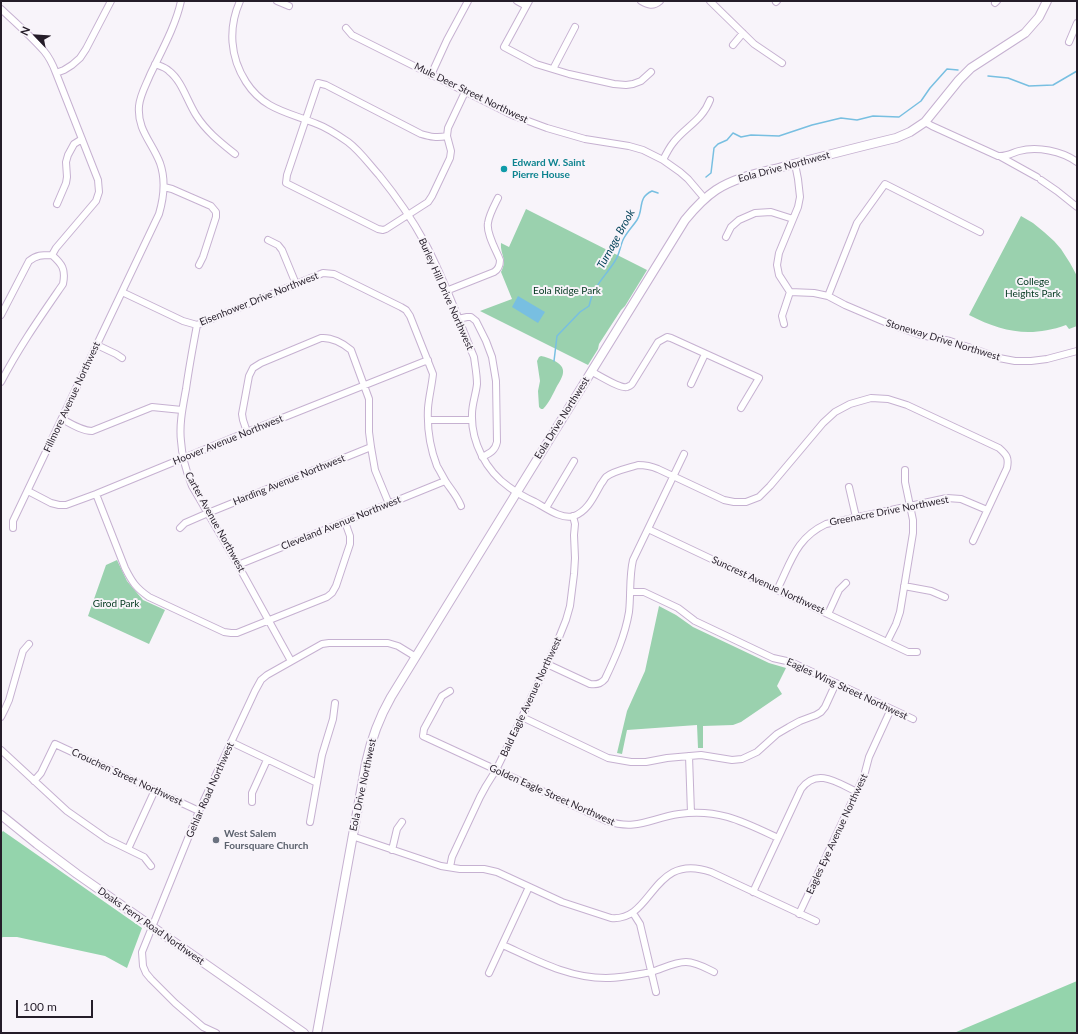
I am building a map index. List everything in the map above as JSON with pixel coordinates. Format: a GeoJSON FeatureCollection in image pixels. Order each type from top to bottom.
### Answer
{"type":"FeatureCollection","features":[{"type":"Feature","properties":{"kind":"main road","name":"Eola Drive Northwest"},"geometry":{"type":"LineString","coordinates":[[317,1033],[366,763],[374,734],[387,705],[685,220],[705,198],[733,181],[896,138],[910,132],[925,122],[959,80],[971,68],[1025,33],[1039,17],[1048,1]]}},
{"type":"Feature","properties":{"kind":"main road","name":"Doaks Ferry Road Northwest"},"geometry":{"type":"LineString","coordinates":[[1,815],[37,844],[304,1033]]}},
{"type":"Feature","properties":{"kind":"street"},"geometry":{"type":"LineString","coordinates":[[56,73],[68,67],[80,58],[111,1]]}},
{"type":"Feature","properties":{"kind":"street","name":"Fillmore Avenue Northwest"},"geometry":{"type":"LineString","coordinates":[[13,528],[13,521],[159,214],[163,200],[163,174],[160,163],[143,132],[139,120],[139,105],[143,91],[177,15],[181,1]]}},
{"type":"Feature","properties":{"kind":"street","name":"Burley Hill Drive Northwest"},"geometry":{"type":"LineString","coordinates":[[240,1],[234,18],[232,41],[234,56],[242,74],[251,88],[269,105],[282,112],[317,124],[334,132],[350,143],[392,192],[428,248],[474,357],[477,383],[472,420],[482,457],[493,473],[517,492],[561,515],[573,516]]}},
{"type":"Feature","properties":{"kind":"street"},"geometry":{"type":"LineString","coordinates":[[277,1],[289,6]]}},
{"type":"Feature","properties":{"kind":"street"},"geometry":{"type":"LineString","coordinates":[[431,74],[468,1]]}},
{"type":"Feature","properties":{"kind":"street"},"geometry":{"type":"LineString","coordinates":[[517,1],[527,3],[504,48],[530,61],[553,69],[614,84],[626,85],[641,81],[651,72]]}},
{"type":"Feature","properties":{"kind":"street"},"geometry":{"type":"LineString","coordinates":[[642,1],[652,5],[660,1]]}},
{"type":"Feature","properties":{"kind":"street"},"geometry":{"type":"LineString","coordinates":[[710,1],[754,44],[782,62]]}},
{"type":"Feature","properties":{"kind":"street"},"geometry":{"type":"LineString","coordinates":[[1,9],[44,51],[50,60],[98,180],[99,192],[96,201],[56,248],[52,255]]}},
{"type":"Feature","properties":{"kind":"street"},"geometry":{"type":"LineString","coordinates":[[1069,42],[1077,23]]}},
{"type":"Feature","properties":{"kind":"street"},"geometry":{"type":"LineString","coordinates":[[553,69],[575,27]]}},
{"type":"Feature","properties":{"kind":"street","name":"Mule Deer Street Northwest"},"geometry":{"type":"LineString","coordinates":[[346,28],[352,36],[512,115],[547,128],[584,139],[629,146],[643,150],[663,160],[684,175],[705,198]]}},
{"type":"Feature","properties":{"kind":"street"},"geometry":{"type":"LineString","coordinates":[[733,45],[743,34]]}},
{"type":"Feature","properties":{"kind":"street"},"geometry":{"type":"LineString","coordinates":[[155,64],[168,70],[176,77],[190,105],[205,127],[235,154]]}},
{"type":"Feature","properties":{"kind":"street"},"geometry":{"type":"LineString","coordinates":[[447,136],[431,138],[421,134],[318,82],[287,175],[286,183],[378,229],[386,229],[428,202],[432,196],[450,158],[451,151],[447,136],[448,128],[465,92]]}},
{"type":"Feature","properties":{"kind":"street"},"geometry":{"type":"LineString","coordinates":[[663,160],[673,143],[707,109],[710,100]]}},
{"type":"Feature","properties":{"kind":"street"},"geometry":{"type":"LineString","coordinates":[[925,122],[1001,157],[1039,179],[1077,207]]}},
{"type":"Feature","properties":{"kind":"street"},"geometry":{"type":"LineString","coordinates":[[57,204],[66,183],[66,162],[68,155],[74,144],[82,139]]}},
{"type":"Feature","properties":{"kind":"street"},"geometry":{"type":"LineString","coordinates":[[1001,157],[1032,149],[1066,155],[1077,162]]}},
{"type":"Feature","properties":{"kind":"street"},"geometry":{"type":"LineString","coordinates":[[784,324],[782,316],[790,292],[779,275],[777,265],[779,253],[798,207],[800,197],[795,164]]}},
{"type":"Feature","properties":{"kind":"street"},"geometry":{"type":"LineString","coordinates":[[828,296],[857,223],[885,184],[980,232]]}},
{"type":"Feature","properties":{"kind":"street"},"geometry":{"type":"LineString","coordinates":[[164,187],[211,206],[216,212],[216,217],[199,265]]}},
{"type":"Feature","properties":{"kind":"street"},"geometry":{"type":"LineString","coordinates":[[446,291],[494,272],[499,267],[500,260],[487,224],[498,198]]}},
{"type":"Feature","properties":{"kind":"street"},"geometry":{"type":"LineString","coordinates":[[726,237],[731,227],[739,220],[755,213],[771,212],[793,219]]}},
{"type":"Feature","properties":{"kind":"street"},"geometry":{"type":"LineString","coordinates":[[268,240],[282,250],[296,284]]}},
{"type":"Feature","properties":{"kind":"street"},"geometry":{"type":"LineString","coordinates":[[1,315],[28,261],[35,256],[52,255],[64,269],[63,284],[3,372],[1,382]]}},
{"type":"Feature","properties":{"kind":"street","name":"Eisenhower Drive Northwest"},"geometry":{"type":"LineString","coordinates":[[122,292],[183,321],[197,325],[296,284],[327,273],[334,274],[406,310],[410,316],[428,360],[432,374],[428,408],[429,434],[432,450],[445,481],[457,497],[461,506]]}},
{"type":"Feature","properties":{"kind":"street","name":"Stoneway Drive Northwest"},"geometry":{"type":"LineString","coordinates":[[790,292],[814,293],[828,296],[892,326],[958,344],[999,358],[1015,361],[1032,361],[1047,359],[1077,351]]}},
{"type":"Feature","properties":{"kind":"street"},"geometry":{"type":"LineString","coordinates":[[458,319],[471,317],[476,321],[490,349],[494,365],[498,442],[494,450],[482,457]]}},
{"type":"Feature","properties":{"kind":"street","name":"Carter Avenue Northwest"},"geometry":{"type":"LineString","coordinates":[[197,325],[182,410],[180,441],[186,472],[192,486],[292,662]]}},
{"type":"Feature","properties":{"kind":"street"},"geometry":{"type":"LineString","coordinates":[[592,372],[622,387],[627,387],[632,384],[658,342],[667,337],[759,378],[741,408]]}},
{"type":"Feature","properties":{"kind":"street"},"geometry":{"type":"LineString","coordinates":[[247,432],[242,414],[249,376],[253,368],[260,363],[325,338],[330,338],[346,346],[351,350],[369,399],[369,432],[371,447],[376,470],[389,504]]}},
{"type":"Feature","properties":{"kind":"street"},"geometry":{"type":"LineString","coordinates":[[97,345],[122,358]]}},
{"type":"Feature","properties":{"kind":"street"},"geometry":{"type":"LineString","coordinates":[[691,384],[705,354]]}},
{"type":"Feature","properties":{"kind":"street","name":"Hoover Avenue Northwest"},"geometry":{"type":"LineString","coordinates":[[28,491],[59,505],[66,505],[428,360]]}},
{"type":"Feature","properties":{"kind":"street"},"geometry":{"type":"LineString","coordinates":[[573,516],[582,512],[588,505],[605,478],[613,473],[638,465],[652,467],[724,500],[746,502],[759,497],[770,486],[823,423],[835,412],[850,404],[871,398],[888,399],[907,405],[999,448],[1005,453],[1008,461],[1007,468],[973,541]]}},
{"type":"Feature","properties":{"kind":"street"},"geometry":{"type":"LineString","coordinates":[[62,419],[88,431],[152,407],[182,410]]}},
{"type":"Feature","properties":{"kind":"street"},"geometry":{"type":"LineString","coordinates":[[429,420],[472,420]]}},
{"type":"Feature","properties":{"kind":"street","name":"Harding Avenue Northwest"},"geometry":{"type":"LineString","coordinates":[[180,528],[185,522],[371,447]]}},
{"type":"Feature","properties":{"kind":"street"},"geometry":{"type":"LineString","coordinates":[[547,664],[590,684],[599,684],[605,680],[620,644],[629,612],[631,568],[633,560],[684,454]]}},
{"type":"Feature","properties":{"kind":"street"},"geometry":{"type":"LineString","coordinates":[[546,508],[574,461]]}},
{"type":"Feature","properties":{"kind":"street"},"geometry":{"type":"LineString","coordinates":[[887,642],[900,612],[913,533],[913,520],[905,482],[906,470]]}},
{"type":"Feature","properties":{"kind":"street","name":"Cleveland Avenue Northwest"},"geometry":{"type":"LineString","coordinates":[[238,565],[445,481]]}},
{"type":"Feature","properties":{"kind":"street"},"geometry":{"type":"LineString","coordinates":[[849,487],[856,517]]}},
{"type":"Feature","properties":{"kind":"street"},"geometry":{"type":"LineString","coordinates":[[96,494],[125,568],[131,580],[138,589],[149,596],[224,632],[231,633],[237,633],[326,597],[332,593],[336,586],[350,544],[350,536],[345,522]]}},
{"type":"Feature","properties":{"kind":"street","name":"Greenacre Drive Northwest"},"geometry":{"type":"LineString","coordinates":[[777,590],[802,542],[817,528],[826,524],[947,498],[961,499],[987,510]]}},
{"type":"Feature","properties":{"kind":"street","name":"Bald Eagle Avenue Northwest"},"geometry":{"type":"LineString","coordinates":[[450,867],[452,857],[480,797],[496,770],[564,627],[570,606],[576,558],[574,535],[575,524],[573,516]]}},
{"type":"Feature","properties":{"kind":"street","name":"Suncrest Avenue Northwest"},"geometry":{"type":"LineString","coordinates":[[648,529],[908,652],[917,652]]}},
{"type":"Feature","properties":{"kind":"street"},"geometry":{"type":"LineString","coordinates":[[828,614],[839,590],[846,583]]}},
{"type":"Feature","properties":{"kind":"street"},"geometry":{"type":"LineString","coordinates":[[904,586],[931,590],[944,597]]}},
{"type":"Feature","properties":{"kind":"street","name":"Eagles Wing Street Northwest"},"geometry":{"type":"LineString","coordinates":[[630,592],[644,592],[678,608],[694,621],[773,658],[791,662],[913,719]]}},
{"type":"Feature","properties":{"kind":"street","name":"Gehlar Road Northwest"},"geometry":{"type":"LineString","coordinates":[[216,1033],[202,1030],[160,990],[146,973],[143,966],[142,952],[199,811],[255,691],[261,680],[267,675],[322,644],[329,642],[388,643],[398,646],[416,657]]}},
{"type":"Feature","properties":{"kind":"street"},"geometry":{"type":"LineString","coordinates":[[1,717],[7,704],[23,651],[29,644]]}},
{"type":"Feature","properties":{"kind":"street"},"geometry":{"type":"LineString","coordinates":[[522,717],[608,758],[631,762],[646,762],[667,758],[700,755],[732,760],[742,759],[757,752],[777,734],[800,721],[816,716],[821,712],[825,707],[836,683]]}},
{"type":"Feature","properties":{"kind":"street","name":"Golden Eagle Street Northwest"},"geometry":{"type":"LineString","coordinates":[[450,691],[442,696],[424,729],[422,736],[607,822],[623,825],[637,825],[678,814],[691,812],[710,813],[739,820],[778,838]]}},
{"type":"Feature","properties":{"kind":"street"},"geometry":{"type":"LineString","coordinates":[[310,822],[322,755],[334,720],[335,703]]}},
{"type":"Feature","properties":{"kind":"street","name":"Eagles Eye Avenue Northwest"},"geometry":{"type":"LineString","coordinates":[[800,914],[857,792],[864,776],[869,757],[891,709]]}},
{"type":"Feature","properties":{"kind":"street"},"geometry":{"type":"LineString","coordinates":[[231,742],[317,783]]}},
{"type":"Feature","properties":{"kind":"street","name":"Crouchen Street Northwest"},"geometry":{"type":"LineString","coordinates":[[34,781],[41,773],[55,744],[199,811]]}},
{"type":"Feature","properties":{"kind":"street"},"geometry":{"type":"LineString","coordinates":[[1,750],[73,816],[107,839],[144,857],[151,866]]}},
{"type":"Feature","properties":{"kind":"street"},"geometry":{"type":"LineString","coordinates":[[689,756],[691,812]]}},
{"type":"Feature","properties":{"kind":"street"},"geometry":{"type":"LineString","coordinates":[[252,802],[252,793],[267,760]]}},
{"type":"Feature","properties":{"kind":"street"},"geometry":{"type":"LineString","coordinates":[[753,892],[802,788],[806,783],[821,777],[828,778],[857,792]]}},
{"type":"Feature","properties":{"kind":"street"},"geometry":{"type":"LineString","coordinates":[[128,849],[155,790]]}},
{"type":"Feature","properties":{"kind":"street"},"geometry":{"type":"LineString","coordinates":[[392,850],[397,829],[402,822]]}},
{"type":"Feature","properties":{"kind":"street"},"geometry":{"type":"LineString","coordinates":[[352,836],[441,866],[460,869],[484,869],[497,872],[562,902],[611,918],[618,919],[633,913],[662,881],[671,874],[686,868],[702,870],[816,922]]}},
{"type":"Feature","properties":{"kind":"street"},"geometry":{"type":"LineString","coordinates":[[489,973],[529,888]]}},
{"type":"Feature","properties":{"kind":"street"},"geometry":{"type":"LineString","coordinates":[[633,913],[640,924],[656,992]]}},
{"type":"Feature","properties":{"kind":"street"},"geometry":{"type":"LineString","coordinates":[[503,945],[553,968],[580,975],[604,978],[622,977],[651,972],[686,962],[701,966],[714,972]]}},
{"type":"Feature","properties":{"kind":"green space","name":"Eola Ridge Park"},"geometry":{"type":"Polygon","coordinates":[[[526,209],[647,270],[599,344],[598,349],[588,365],[480,311],[512,299],[501,272],[504,260],[501,243],[509,247],[526,209]]]}},
{"type":"Feature","properties":{"kind":"green space","name":"College Heights Park"},"geometry":{"type":"Polygon","coordinates":[[[1021,216],[1033,223],[1054,241],[1061,249],[1077,276],[1077,326],[1069,329],[1066,325],[1040,331],[1016,331],[993,326],[969,315],[1021,216]]]}},
{"type":"Feature","properties":{"kind":"green space"},"geometry":{"type":"Polygon","coordinates":[[[541,356],[558,363],[563,369],[561,380],[543,409],[539,407],[538,391],[540,381],[537,361],[541,356]]]}},
{"type":"Feature","properties":{"kind":"green space","name":"Girod Park"},"geometry":{"type":"Polygon","coordinates":[[[117,560],[127,581],[143,600],[165,610],[149,644],[88,616],[106,565],[117,560]]]}},
{"type":"Feature","properties":{"kind":"green space"},"geometry":{"type":"Polygon","coordinates":[[[659,606],[676,615],[693,627],[769,663],[786,668],[777,686],[782,694],[741,722],[733,725],[703,726],[703,748],[698,748],[697,725],[627,730],[622,754],[617,753],[627,711],[645,671],[659,606]]]}},
{"type":"Feature","properties":{"kind":"green space"},"geometry":{"type":"Polygon","coordinates":[[[3,831],[142,928],[127,968],[105,956],[17,937],[1,938],[1,833],[3,831]]]}},
{"type":"Feature","properties":{"kind":"green space"},"geometry":{"type":"Polygon","coordinates":[[[1077,981],[1077,1033],[954,1033],[1077,981]]]}},
{"type":"Feature","properties":{"kind":"water"},"geometry":{"type":"Polygon","coordinates":[[[518,296],[545,312],[538,323],[512,307],[518,296]]]}},
{"type":"Feature","properties":{"kind":"waterway","name":"Turnage Brook"},"geometry":{"type":"LineString","coordinates":[[706,177],[711,173],[714,148],[718,144],[727,140],[733,133],[741,137],[751,135],[779,136],[812,125],[841,118],[857,120],[873,116],[899,117],[921,101],[930,88],[947,69],[958,70]]}},
{"type":"Feature","properties":{"kind":"waterway","name":"Turnage Brook"},"geometry":{"type":"LineString","coordinates":[[988,76],[1008,78],[1029,86],[1053,85],[1077,71]]}},
{"type":"Feature","properties":{"kind":"waterway","name":"Turnage Brook"},"geometry":{"type":"LineString","coordinates":[[554,361],[557,336],[580,312],[589,306],[596,287],[617,258],[624,238],[637,220],[644,197],[652,191],[658,193]]}},
{"type":"Feature","properties":{"kind":"place","name":"Edward W. Saint Pierre House"},"geometry":{"type":"Point","coordinates":[504,169]}},
{"type":"Feature","properties":{"kind":"place","name":"West Salem Foursquare Church"},"geometry":{"type":"Point","coordinates":[216,840]}}]}
